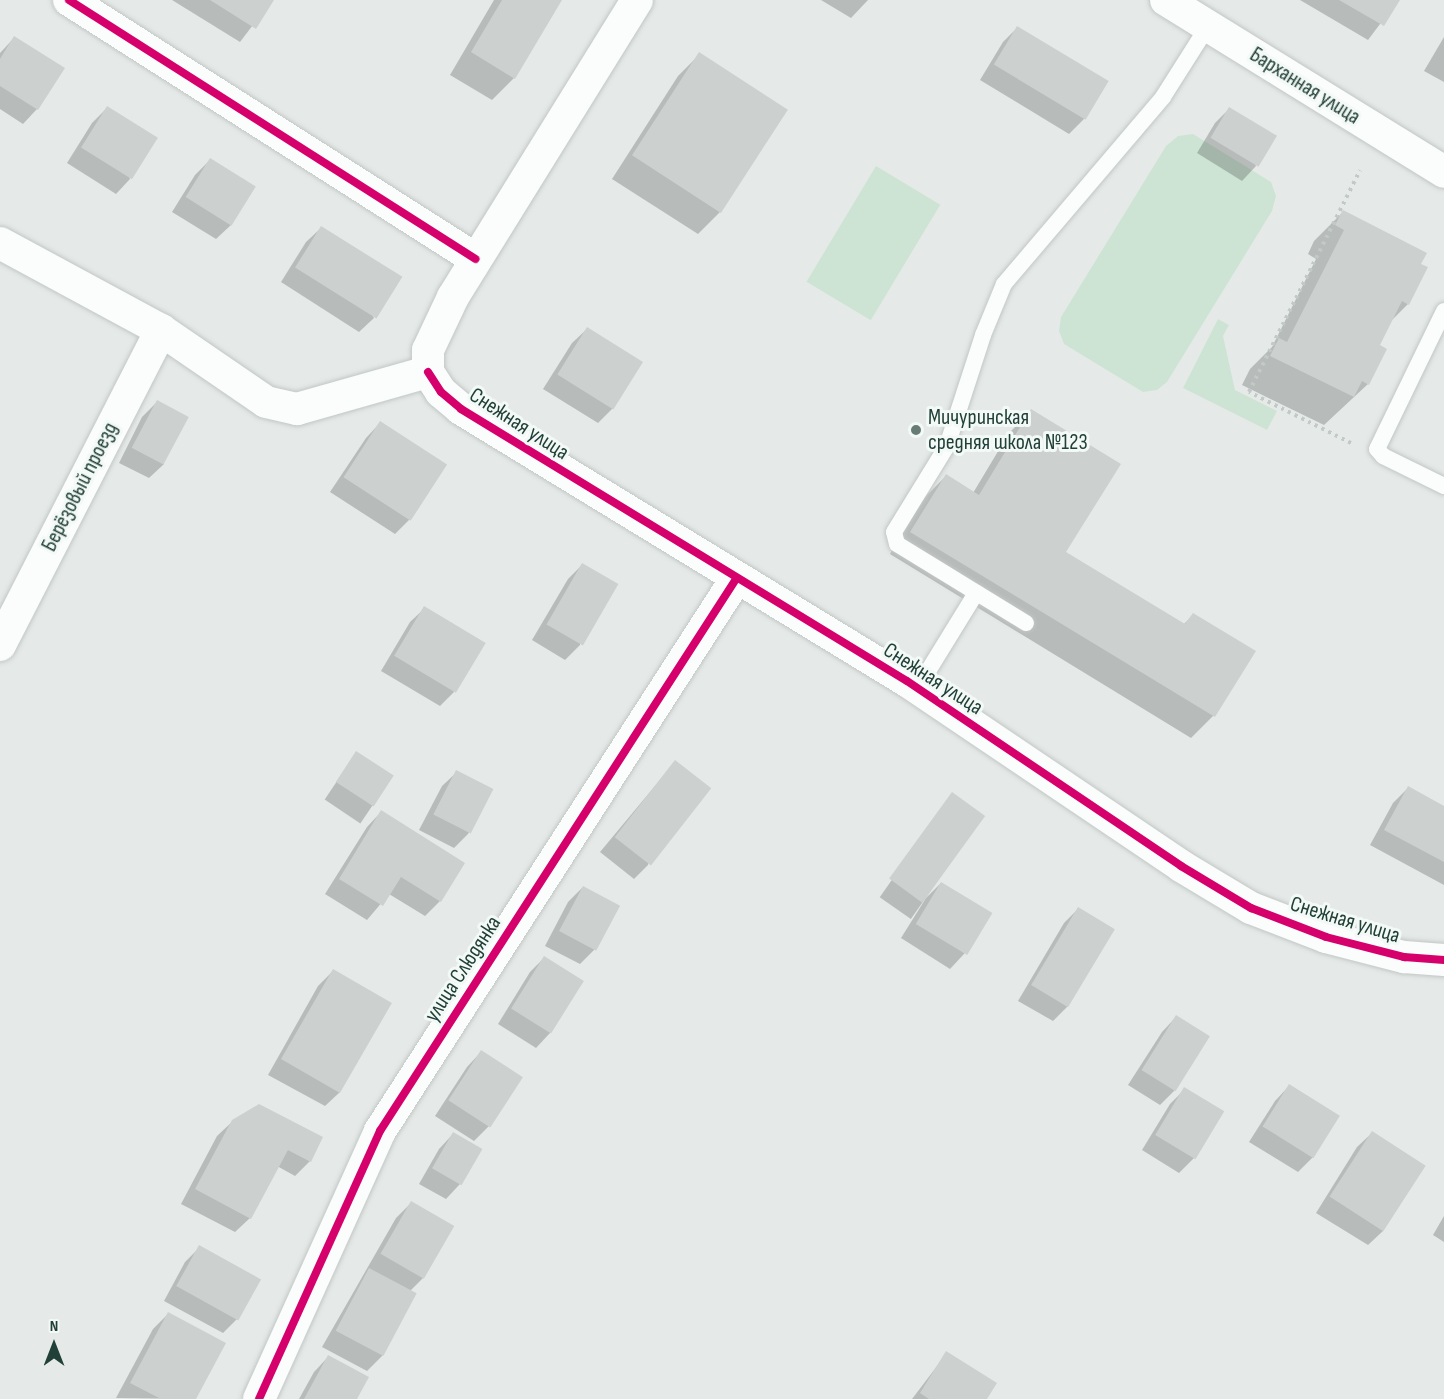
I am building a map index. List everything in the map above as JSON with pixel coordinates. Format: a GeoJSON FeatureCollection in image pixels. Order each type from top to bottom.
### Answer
{"type":"FeatureCollection","features":[{"type":"Feature","properties":{"kind":"street"},"geometry":{"type":"LineString","coordinates":[[0,243],[160,330],[266,402],[297,409],[428,372],[428,350],[436,329],[476,259],[636,0]]}},
{"type":"Feature","properties":{"kind":"street","name":"Барханная улица"},"geometry":{"type":"LineString","coordinates":[[1166,0],[1444,172]]}},
{"type":"Feature","properties":{"kind":"street"},"geometry":{"type":"LineString","coordinates":[[78,2],[476,259]]}},
{"type":"Feature","properties":{"kind":"street","name":"Берёзовый проезд"},"geometry":{"type":"LineString","coordinates":[[0,645],[160,330]]}},
{"type":"Feature","properties":{"kind":"street","name":"Снежная улица"},"geometry":{"type":"LineString","coordinates":[[428,372],[441,392],[461,409],[917,689],[1181,866],[1251,908],[1337,940],[1404,957],[1444,960]]}},
{"type":"Feature","properties":{"kind":"street","name":"улица Слюдянка"},"geometry":{"type":"LineString","coordinates":[[259,1399],[380,1131],[736,579]]}},
{"type":"Feature","properties":{"kind":"lane"},"geometry":{"type":"LineString","coordinates":[[1026,623],[897,544],[894,532],[947,446],[983,334],[1004,284],[1163,97],[1208,26]]}},
{"type":"Feature","properties":{"kind":"lane"},"geometry":{"type":"LineString","coordinates":[[1444,311],[1377,449],[1383,456],[1444,486]]}},
{"type":"Feature","properties":{"kind":"lane"},"geometry":{"type":"LineString","coordinates":[[917,689],[976,593]]}},
{"type":"Feature","properties":{"kind":"path"},"geometry":{"type":"LineString","coordinates":[[1360,170],[1249,392],[1354,444],[1377,449]]}},
{"type":"Feature","properties":{"kind":"green space"},"geometry":{"type":"Polygon","coordinates":[[[1193,134],[1271,182],[1276,196],[1272,211],[1167,382],[1157,390],[1143,392],[1064,344],[1059,331],[1061,317],[1166,146],[1178,136],[1193,134]]]}},
{"type":"Feature","properties":{"kind":"green space"},"geometry":{"type":"Polygon","coordinates":[[[876,166],[940,205],[871,320],[806,282],[876,166]]]}},
{"type":"Feature","properties":{"kind":"green space"},"geometry":{"type":"Polygon","coordinates":[[[1218,319],[1229,325],[1223,336],[1235,390],[1277,411],[1267,430],[1183,388],[1218,319]]]}},
{"type":"Feature","properties":{"kind":"building"},"geometry":{"type":"Polygon","coordinates":[[[210,0],[274,0],[256,29],[210,0]]]}},
{"type":"Feature","properties":{"kind":"building"},"geometry":{"type":"Polygon","coordinates":[[[502,0],[562,0],[515,79],[471,52],[502,0]]]}},
{"type":"Feature","properties":{"kind":"building"},"geometry":{"type":"Polygon","coordinates":[[[1339,0],[1400,0],[1384,26],[1339,0]]]}},
{"type":"Feature","properties":{"kind":"building"},"geometry":{"type":"Polygon","coordinates":[[[1017,26],[1109,81],[1086,120],[994,65],[1017,26]]]}},
{"type":"Feature","properties":{"kind":"building"},"geometry":{"type":"Polygon","coordinates":[[[14,36],[65,68],[38,110],[0,86],[0,59],[14,36]]]}},
{"type":"Feature","properties":{"kind":"building"},"geometry":{"type":"Polygon","coordinates":[[[699,52],[788,110],[721,213],[632,155],[699,52]]]}},
{"type":"Feature","properties":{"kind":"building"},"geometry":{"type":"Polygon","coordinates":[[[107,106],[158,138],[132,179],[81,148],[107,106]]]}},
{"type":"Feature","properties":{"kind":"building"},"geometry":{"type":"Polygon","coordinates":[[[1229,107],[1277,136],[1258,167],[1210,138],[1229,107]]]}},
{"type":"Feature","properties":{"kind":"building"},"geometry":{"type":"Polygon","coordinates":[[[210,158],[256,187],[231,226],[186,197],[210,158]]]}},
{"type":"Feature","properties":{"kind":"building"},"geometry":{"type":"Polygon","coordinates":[[[1343,210],[1427,253],[1421,264],[1428,267],[1409,305],[1402,301],[1380,345],[1387,349],[1369,385],[1362,381],[1354,397],[1270,356],[1279,338],[1287,342],[1344,230],[1335,225],[1343,210]]]}},
{"type":"Feature","properties":{"kind":"building"},"geometry":{"type":"Polygon","coordinates":[[[321,226],[402,277],[376,318],[295,268],[321,226]]]}},
{"type":"Feature","properties":{"kind":"building"},"geometry":{"type":"Polygon","coordinates":[[[587,327],[643,362],[613,409],[557,374],[587,327]]]}},
{"type":"Feature","properties":{"kind":"building"},"geometry":{"type":"Polygon","coordinates":[[[157,400],[189,417],[163,465],[132,448],[157,400]]]}},
{"type":"Feature","properties":{"kind":"building"},"geometry":{"type":"Polygon","coordinates":[[[1031,409],[1121,464],[1066,552],[1185,624],[1193,613],[1256,651],[1215,717],[910,532],[946,474],[979,495],[1031,409]]]}},
{"type":"Feature","properties":{"kind":"building"},"geometry":{"type":"Polygon","coordinates":[[[380,421],[447,465],[411,521],[344,477],[380,421]]]}},
{"type":"Feature","properties":{"kind":"building"},"geometry":{"type":"Polygon","coordinates":[[[582,563],[618,584],[583,645],[546,624],[582,563]]]}},
{"type":"Feature","properties":{"kind":"building"},"geometry":{"type":"Polygon","coordinates":[[[424,606],[486,643],[456,693],[394,656],[424,606]]]}},
{"type":"Feature","properties":{"kind":"building"},"geometry":{"type":"Polygon","coordinates":[[[356,751],[394,776],[374,807],[336,782],[356,751]]]}},
{"type":"Feature","properties":{"kind":"building"},"geometry":{"type":"Polygon","coordinates":[[[675,760],[711,788],[651,866],[615,837],[675,760]]]}},
{"type":"Feature","properties":{"kind":"building"},"geometry":{"type":"Polygon","coordinates":[[[456,770],[493,789],[471,834],[433,815],[456,770]]]}},
{"type":"Feature","properties":{"kind":"building"},"geometry":{"type":"Polygon","coordinates":[[[1408,786],[1444,806],[1444,862],[1384,830],[1408,786]]]}},
{"type":"Feature","properties":{"kind":"building"},"geometry":{"type":"Polygon","coordinates":[[[952,792],[985,816],[922,903],[889,879],[952,792]]]}},
{"type":"Feature","properties":{"kind":"building"},"geometry":{"type":"Polygon","coordinates":[[[381,810],[465,863],[441,902],[401,877],[383,906],[339,879],[381,810]]]}},
{"type":"Feature","properties":{"kind":"building"},"geometry":{"type":"Polygon","coordinates":[[[941,882],[992,913],[967,955],[916,924],[941,882]]]}},
{"type":"Feature","properties":{"kind":"building"},"geometry":{"type":"Polygon","coordinates":[[[583,886],[620,906],[596,951],[559,931],[583,886]]]}},
{"type":"Feature","properties":{"kind":"building"},"geometry":{"type":"Polygon","coordinates":[[[1078,907],[1115,929],[1068,1007],[1031,985],[1078,907]]]}},
{"type":"Feature","properties":{"kind":"building"},"geometry":{"type":"Polygon","coordinates":[[[544,956],[584,981],[551,1033],[511,1009],[544,956]]]}},
{"type":"Feature","properties":{"kind":"building"},"geometry":{"type":"Polygon","coordinates":[[[333,969],[392,1003],[340,1093],[281,1059],[333,969]]]}},
{"type":"Feature","properties":{"kind":"building"},"geometry":{"type":"Polygon","coordinates":[[[1176,1015],[1210,1036],[1175,1091],[1142,1070],[1176,1015]]]}},
{"type":"Feature","properties":{"kind":"building"},"geometry":{"type":"Polygon","coordinates":[[[481,1050],[523,1077],[490,1128],[448,1100],[481,1050]]]}},
{"type":"Feature","properties":{"kind":"building"},"geometry":{"type":"Polygon","coordinates":[[[1289,1084],[1340,1116],[1313,1158],[1263,1126],[1289,1084]]]}},
{"type":"Feature","properties":{"kind":"building"},"geometry":{"type":"Polygon","coordinates":[[[1184,1087],[1224,1111],[1195,1159],[1155,1135],[1184,1087]]]}},
{"type":"Feature","properties":{"kind":"building"},"geometry":{"type":"Polygon","coordinates":[[[259,1104],[323,1137],[311,1162],[288,1150],[251,1219],[195,1189],[232,1120],[259,1104]]]}},
{"type":"Feature","properties":{"kind":"building"},"geometry":{"type":"Polygon","coordinates":[[[1372,1131],[1426,1166],[1383,1231],[1330,1196],[1372,1131]]]}},
{"type":"Feature","properties":{"kind":"building"},"geometry":{"type":"Polygon","coordinates":[[[453,1132],[482,1149],[461,1185],[432,1168],[453,1132]]]}},
{"type":"Feature","properties":{"kind":"building"},"geometry":{"type":"Polygon","coordinates":[[[411,1201],[454,1226],[424,1279],[381,1254],[411,1201]]]}},
{"type":"Feature","properties":{"kind":"building"},"geometry":{"type":"Polygon","coordinates":[[[199,1245],[261,1279],[238,1321],[176,1286],[199,1245]]]}},
{"type":"Feature","properties":{"kind":"building"},"geometry":{"type":"Polygon","coordinates":[[[369,1268],[417,1293],[383,1356],[336,1331],[369,1268]]]}},
{"type":"Feature","properties":{"kind":"building"},"geometry":{"type":"Polygon","coordinates":[[[168,1312],[226,1343],[196,1399],[161,1399],[130,1383],[168,1312]]]}},
{"type":"Feature","properties":{"kind":"building"},"geometry":{"type":"Polygon","coordinates":[[[946,1351],[997,1383],[987,1399],[929,1399],[920,1393],[946,1351]]]}},
{"type":"Feature","properties":{"kind":"building"},"geometry":{"type":"Polygon","coordinates":[[[328,1355],[369,1377],[357,1399],[304,1399],[328,1355]]]}},
{"type":"Feature","properties":{"kind":"cycle path"},"geometry":{"type":"LineString","coordinates":[[69,0],[476,259]]}},
{"type":"Feature","properties":{"kind":"cycle path"},"geometry":{"type":"LineString","coordinates":[[428,372],[441,392],[461,409],[907,681],[1181,866],[1251,908],[1326,937],[1404,957],[1444,960]]}},
{"type":"Feature","properties":{"kind":"cycle path"},"geometry":{"type":"LineString","coordinates":[[259,1399],[380,1131],[736,579]]}},
{"type":"Feature","properties":{"kind":"place","name":"Мичуринская средняя школа №123"},"geometry":{"type":"Point","coordinates":[916,430]}}]}
